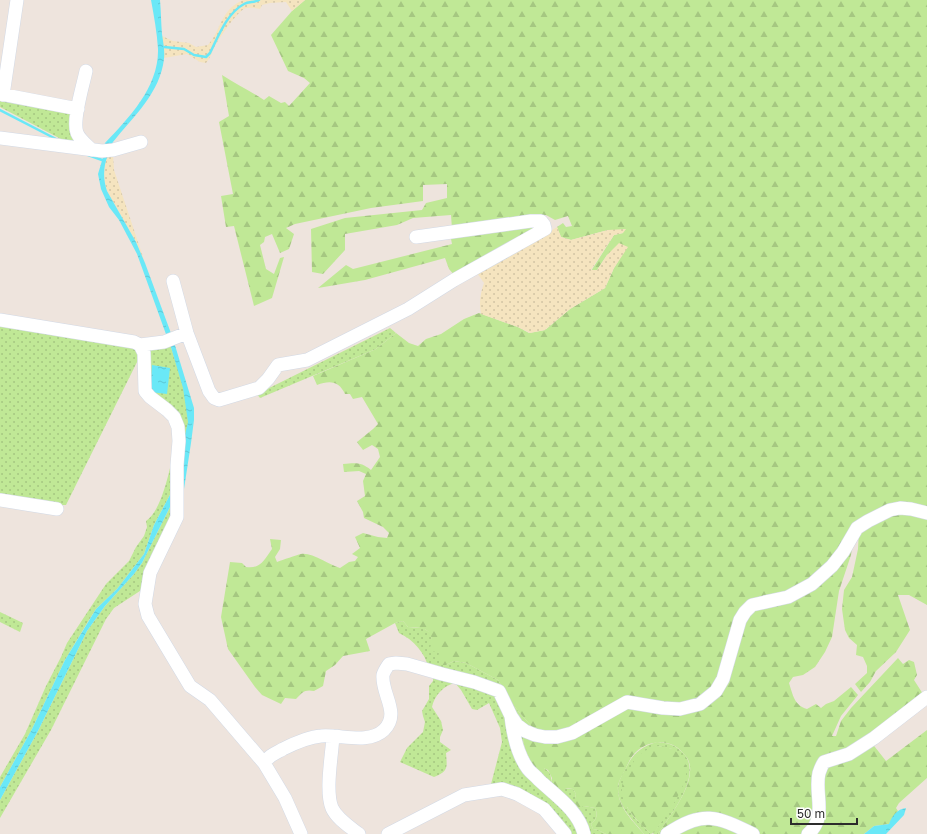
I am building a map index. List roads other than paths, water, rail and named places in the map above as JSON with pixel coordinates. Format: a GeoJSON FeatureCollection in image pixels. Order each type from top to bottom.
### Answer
{"type":"FeatureCollection","features":[{"type":"Feature","properties":{"kind":"street"},"geometry":{"type":"LineString","coordinates":[[17,0],[1,95],[78,109]]}},
{"type":"Feature","properties":{"kind":"street"},"geometry":{"type":"LineString","coordinates":[[86,72],[76,124],[78,134],[82,140],[102,150]]}},
{"type":"Feature","properties":{"kind":"street"},"geometry":{"type":"LineString","coordinates":[[0,138],[102,150],[141,142]]}},
{"type":"Feature","properties":{"kind":"street"},"geometry":{"type":"LineString","coordinates":[[173,281],[183,334],[210,391],[214,398],[219,400],[259,388],[268,379],[278,365],[307,360],[408,309],[454,280],[546,229],[541,221],[531,221],[416,237]]}},
{"type":"Feature","properties":{"kind":"street"},"geometry":{"type":"LineString","coordinates":[[0,320],[113,338],[134,342],[140,346],[144,353],[145,391],[174,418],[178,427],[179,442],[177,465],[177,517],[150,573],[145,604],[148,616],[190,686],[210,700],[264,763],[285,798],[301,834]]}},
{"type":"Feature","properties":{"kind":"street"},"geometry":{"type":"LineString","coordinates":[[140,346],[164,342],[183,334]]}},
{"type":"Feature","properties":{"kind":"street"},"geometry":{"type":"LineString","coordinates":[[0,500],[56,509]]}},
{"type":"Feature","properties":{"kind":"street"},"geometry":{"type":"LineString","coordinates":[[264,763],[268,757],[309,738],[321,736],[367,737],[377,734],[383,730],[391,718],[391,711],[384,681],[384,673],[390,664],[396,663],[407,664],[500,690],[511,716],[517,725],[534,735],[557,737],[572,733],[627,702],[663,708],[680,709],[700,704],[716,691],[723,679],[740,620],[752,605],[788,597],[812,584],[832,566],[843,552],[857,528],[868,521],[890,510],[900,508],[927,513]]}},
{"type":"Feature","properties":{"kind":"street"},"geometry":{"type":"LineString","coordinates":[[808,834],[812,830],[819,812],[819,774],[824,762],[849,754],[874,738],[927,697]]}},
{"type":"Feature","properties":{"kind":"street"},"geometry":{"type":"LineString","coordinates":[[511,716],[513,736],[518,750],[528,769],[557,796],[577,818],[584,834]]}},
{"type":"Feature","properties":{"kind":"street"},"geometry":{"type":"LineString","coordinates":[[333,736],[329,795],[332,809],[341,820],[359,834]]}},
{"type":"Feature","properties":{"kind":"street"},"geometry":{"type":"LineString","coordinates":[[388,834],[464,795],[502,789],[517,794],[544,809],[565,834]]}},
{"type":"Feature","properties":{"kind":"street"},"geometry":{"type":"LineString","coordinates":[[667,834],[692,820],[706,818],[720,820],[753,834]]}},
{"type":"Feature","properties":{"kind":"water"},"geometry":{"type":"Polygon","coordinates":[[[151,0],[160,0],[164,52],[162,71],[145,104],[113,142],[110,148],[103,149],[105,143],[124,123],[141,101],[154,76],[158,49],[151,0]]]}},
{"type":"Feature","properties":{"kind":"water"},"geometry":{"type":"Polygon","coordinates":[[[104,154],[108,155],[104,173],[107,191],[136,242],[172,336],[167,337],[137,254],[119,220],[109,207],[101,189],[98,174],[104,154]]]}},
{"type":"Feature","properties":{"kind":"water"},"geometry":{"type":"Polygon","coordinates":[[[174,342],[194,408],[194,420],[184,489],[175,497],[142,563],[105,606],[87,631],[38,731],[0,800],[0,787],[32,729],[65,660],[96,609],[117,589],[144,554],[154,525],[172,491],[188,422],[183,388],[170,344],[174,342]]]}},
{"type":"Feature","properties":{"kind":"water"},"geometry":{"type":"Polygon","coordinates":[[[152,365],[170,368],[167,394],[150,392],[152,365]]]}},
{"type":"Feature","properties":{"kind":"water"},"geometry":{"type":"Polygon","coordinates":[[[906,808],[904,815],[886,834],[864,834],[874,826],[889,824],[895,813],[906,808]]]}},
{"type":"Feature","properties":{"kind":"waterway"},"geometry":{"type":"LineString","coordinates":[[164,47],[184,49],[194,55],[206,57],[210,53],[228,19],[233,13],[244,4],[259,0]]}},
{"type":"Feature","properties":{"kind":"waterway"},"geometry":{"type":"LineString","coordinates":[[0,110],[56,139]]}},
{"type":"Feature","properties":{"kind":"waterway"},"geometry":{"type":"LineString","coordinates":[[88,155],[102,160]]}}]}
